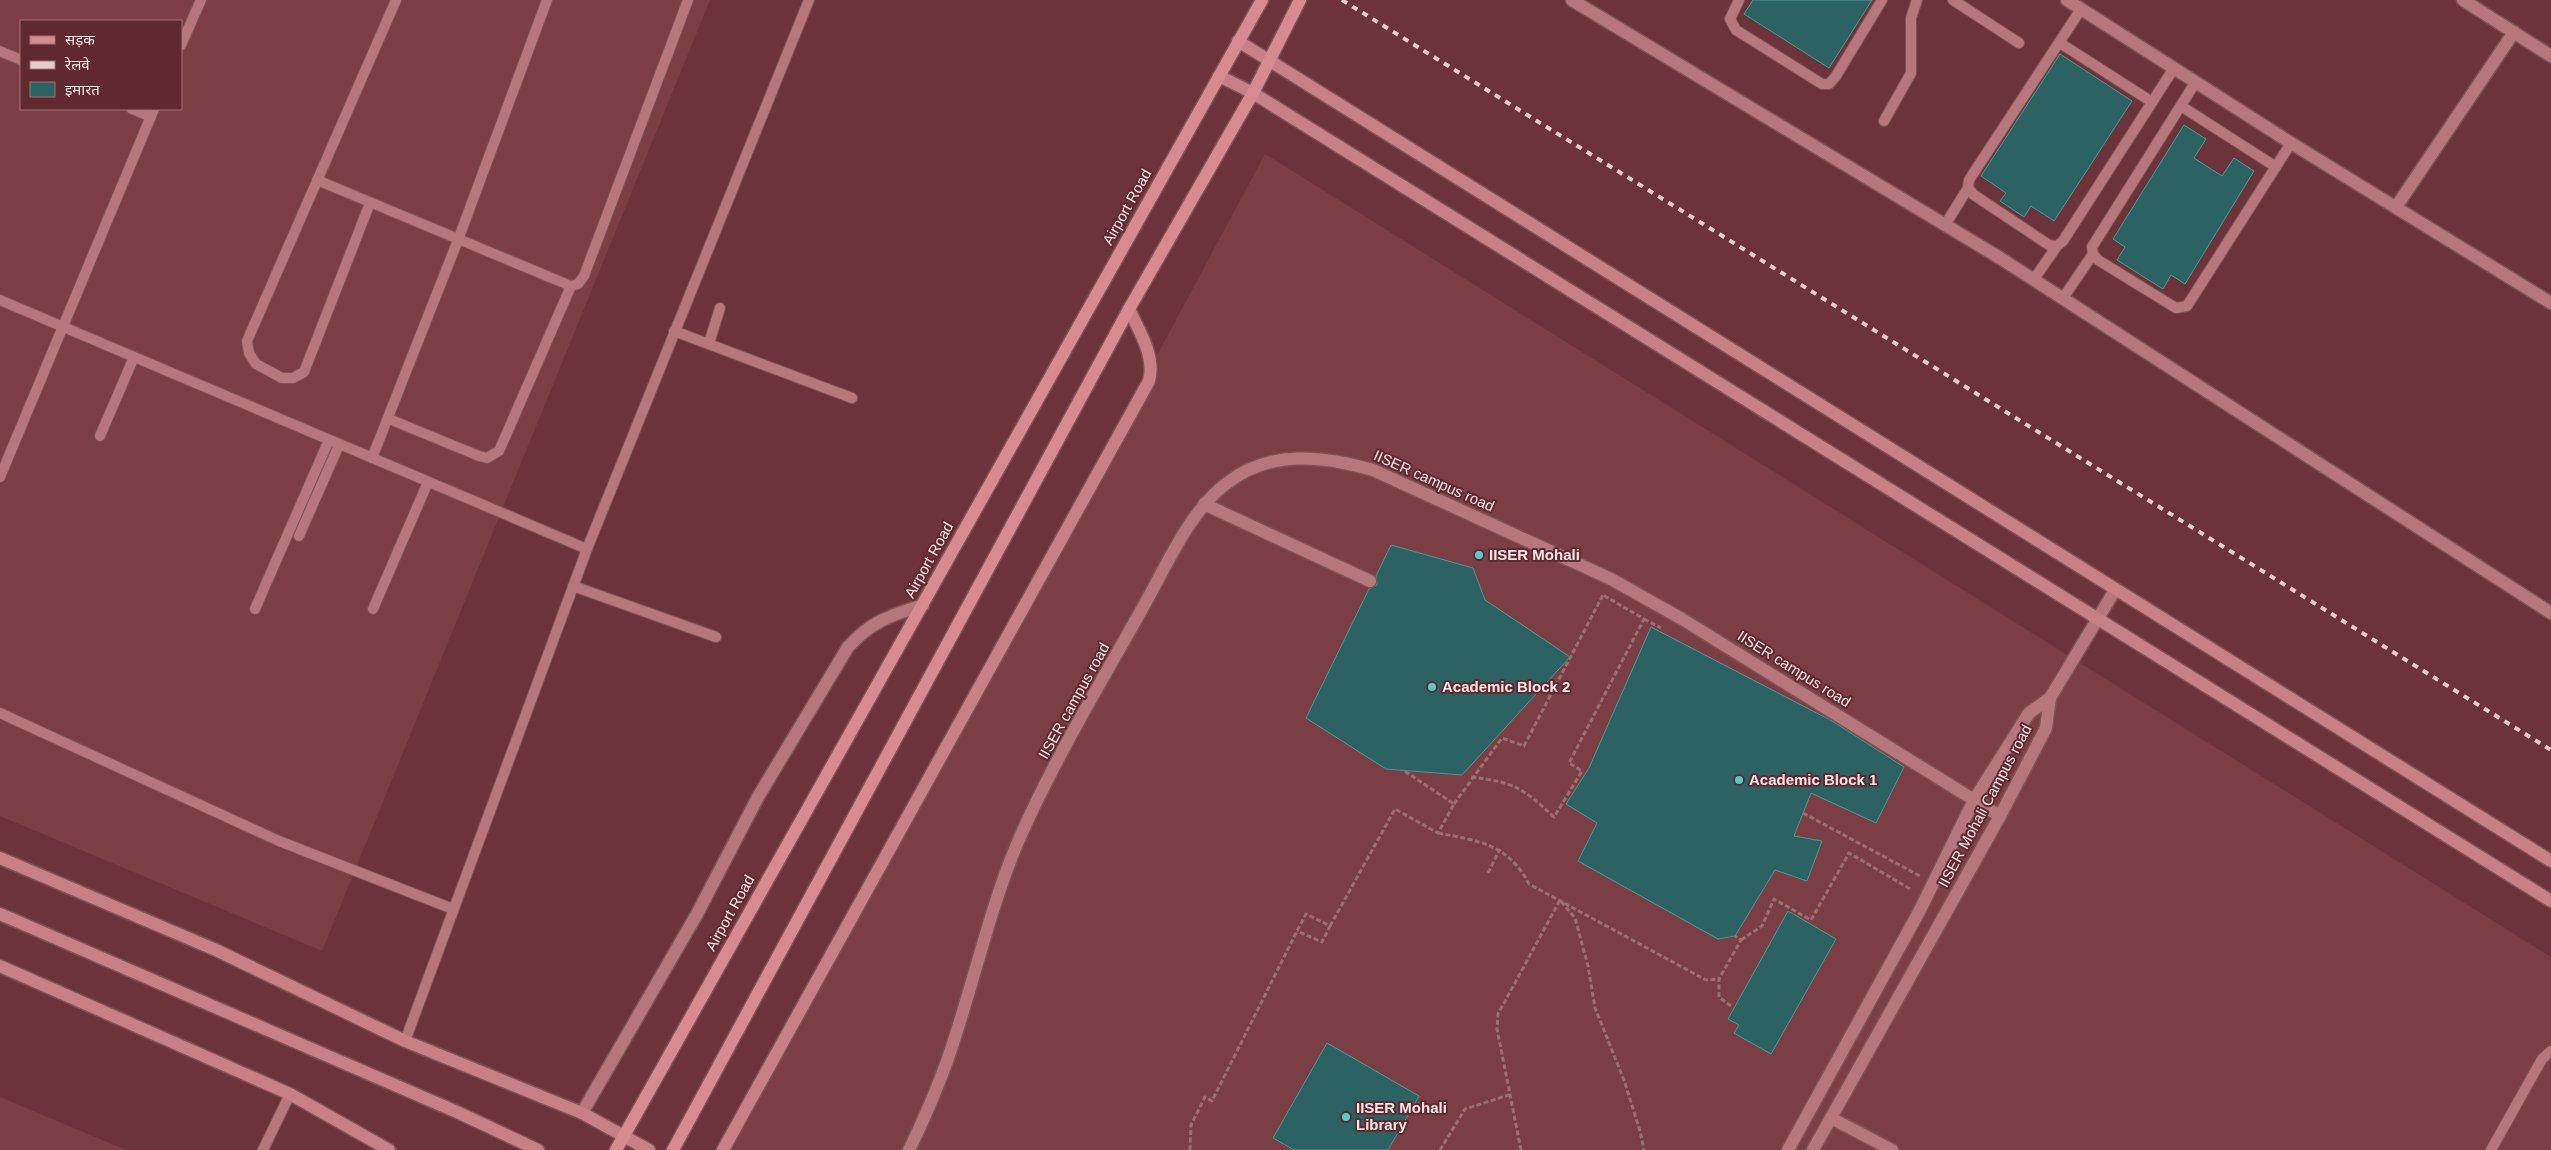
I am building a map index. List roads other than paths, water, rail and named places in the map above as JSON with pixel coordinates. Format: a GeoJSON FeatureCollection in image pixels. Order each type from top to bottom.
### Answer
{"type":"FeatureCollection","features":[{"type":"Feature","properties":{"kind":"main road","name":"Airport Road"},"geometry":{"type":"LineString","coordinates":[[616,1150],[1262,0]]}},
{"type":"Feature","properties":{"kind":"main road"},"geometry":{"type":"LineString","coordinates":[[673,1150],[1129,309],[1253,93],[1300,0]]}},
{"type":"Feature","properties":{"kind":"street"},"geometry":{"type":"LineString","coordinates":[[1572,0],[2034,279],[2551,613]]}},
{"type":"Feature","properties":{"kind":"street"},"geometry":{"type":"LineString","coordinates":[[2067,0],[2084,4],[2195,83],[2551,303]]}},
{"type":"Feature","properties":{"kind":"street"},"geometry":{"type":"LineString","coordinates":[[2463,0],[2551,56]]}},
{"type":"Feature","properties":{"kind":"street"},"geometry":{"type":"LineString","coordinates":[[2396,207],[2514,32]]}},
{"type":"Feature","properties":{"kind":"street"},"geometry":{"type":"LineString","coordinates":[[1238,42],[2551,861]]}},
{"type":"Feature","properties":{"kind":"street"},"geometry":{"type":"LineString","coordinates":[[1219,76],[1253,93],[2098,617],[2551,901]]}},
{"type":"Feature","properties":{"kind":"street"},"geometry":{"type":"LineString","coordinates":[[723,1150],[1149,381],[1152,371],[1151,361],[1129,309]]}},
{"type":"Feature","properties":{"kind":"street","name":"IISER campus road"},"geometry":{"type":"LineString","coordinates":[[909,1150],[938,1086],[1000,890],[1017,845],[1038,799],[1134,624],[1204,504],[1228,482],[1261,464],[1300,457],[1340,461],[1373,470],[1611,579],[1682,619],[2000,816]]}},
{"type":"Feature","properties":{"kind":"street"},"geometry":{"type":"LineString","coordinates":[[1204,504],[1370,581]]}},
{"type":"Feature","properties":{"kind":"street"},"geometry":{"type":"LineString","coordinates":[[2050,698],[2115,590]]}},
{"type":"Feature","properties":{"kind":"street"},"geometry":{"type":"LineString","coordinates":[[582,1113],[697,914],[758,797],[848,647],[864,630],[889,616],[922,605]]}},
{"type":"Feature","properties":{"kind":"street","name":"IISER Mohali Campus road"},"geometry":{"type":"LineString","coordinates":[[1788,1150],[1920,910],[1974,800],[2029,713],[2050,698]]}},
{"type":"Feature","properties":{"kind":"street","name":"IISER Mohali Campus road"},"geometry":{"type":"LineString","coordinates":[[1813,1150],[2000,816],[2046,728],[2050,698]]}},
{"type":"Feature","properties":{"kind":"street"},"geometry":{"type":"LineString","coordinates":[[0,858],[216,950],[405,1041],[582,1113],[649,1150]]}},
{"type":"Feature","properties":{"kind":"street"},"geometry":{"type":"LineString","coordinates":[[0,914],[458,1112],[538,1150]]}},
{"type":"Feature","properties":{"kind":"street"},"geometry":{"type":"LineString","coordinates":[[0,966],[290,1094],[389,1150]]}},
{"type":"Feature","properties":{"kind":"street"},"geometry":{"type":"LineString","coordinates":[[1831,1118],[1892,1150]]}},
{"type":"Feature","properties":{"kind":"lane"},"geometry":{"type":"LineString","coordinates":[[182,43],[201,0]]}},
{"type":"Feature","properties":{"kind":"lane"},"geometry":{"type":"LineString","coordinates":[[370,203],[304,372],[293,378],[282,378],[256,364],[249,353],[247,341],[396,0]]}},
{"type":"Feature","properties":{"kind":"lane"},"geometry":{"type":"LineString","coordinates":[[372,458],[389,419],[458,240],[547,0]]}},
{"type":"Feature","properties":{"kind":"lane"},"geometry":{"type":"LineString","coordinates":[[317,180],[571,286],[578,284],[584,276],[688,0]]}},
{"type":"Feature","properties":{"kind":"lane"},"geometry":{"type":"LineString","coordinates":[[405,1041],[587,549],[809,0]]}},
{"type":"Feature","properties":{"kind":"lane"},"geometry":{"type":"LineString","coordinates":[[1739,0],[1730,19],[1736,30],[1822,84],[1829,84],[1836,76],[1882,0]]}},
{"type":"Feature","properties":{"kind":"lane"},"geometry":{"type":"LineString","coordinates":[[1884,121],[1911,73],[1911,18],[1917,0]]}},
{"type":"Feature","properties":{"kind":"lane"},"geometry":{"type":"LineString","coordinates":[[1952,0],[2018,43]]}},
{"type":"Feature","properties":{"kind":"lane"},"geometry":{"type":"LineString","coordinates":[[1945,225],[1968,188],[1969,180],[2084,4]]}},
{"type":"Feature","properties":{"kind":"lane"},"geometry":{"type":"LineString","coordinates":[[2060,43],[2152,102]]}},
{"type":"Feature","properties":{"kind":"lane"},"geometry":{"type":"LineString","coordinates":[[0,51],[20,60]]}},
{"type":"Feature","properties":{"kind":"lane"},"geometry":{"type":"LineString","coordinates":[[2034,279],[2057,246],[2063,241],[2174,68]]}},
{"type":"Feature","properties":{"kind":"lane"},"geometry":{"type":"LineString","coordinates":[[2195,83],[2092,247],[2093,254],[2098,260],[2176,308],[2187,306],[2291,143]]}},
{"type":"Feature","properties":{"kind":"lane"},"geometry":{"type":"LineString","coordinates":[[2181,106],[2276,167]]}},
{"type":"Feature","properties":{"kind":"lane"},"geometry":{"type":"LineString","coordinates":[[0,477],[152,113],[137,110]]}},
{"type":"Feature","properties":{"kind":"lane"},"geometry":{"type":"LineString","coordinates":[[1968,188],[1974,195],[2049,245],[2057,246]]}},
{"type":"Feature","properties":{"kind":"lane"},"geometry":{"type":"LineString","coordinates":[[2063,298],[2093,254]]}},
{"type":"Feature","properties":{"kind":"lane"},"geometry":{"type":"LineString","coordinates":[[389,419],[479,456],[487,458],[499,451],[571,286]]}},
{"type":"Feature","properties":{"kind":"lane"},"geometry":{"type":"LineString","coordinates":[[0,300],[587,549]]}},
{"type":"Feature","properties":{"kind":"lane"},"geometry":{"type":"LineString","coordinates":[[708,343],[720,308]]}},
{"type":"Feature","properties":{"kind":"lane"},"geometry":{"type":"LineString","coordinates":[[674,331],[852,398]]}},
{"type":"Feature","properties":{"kind":"lane"},"geometry":{"type":"LineString","coordinates":[[100,436],[134,357]]}},
{"type":"Feature","properties":{"kind":"lane"},"geometry":{"type":"LineString","coordinates":[[255,609],[328,440]]}},
{"type":"Feature","properties":{"kind":"lane"},"geometry":{"type":"LineString","coordinates":[[299,536],[339,445]]}},
{"type":"Feature","properties":{"kind":"lane"},"geometry":{"type":"LineString","coordinates":[[373,608],[428,482]]}},
{"type":"Feature","properties":{"kind":"lane"},"geometry":{"type":"LineString","coordinates":[[573,586],[716,637]]}},
{"type":"Feature","properties":{"kind":"lane"},"geometry":{"type":"LineString","coordinates":[[0,713],[279,841],[453,909]]}},
{"type":"Feature","properties":{"kind":"lane"},"geometry":{"type":"LineString","coordinates":[[2491,1150],[2542,1059],[2551,1051]]}},
{"type":"Feature","properties":{"kind":"lane"},"geometry":{"type":"LineString","coordinates":[[263,1150],[290,1094]]}},
{"type":"Feature","properties":{"kind":"railway"},"geometry":{"type":"LineString","coordinates":[[1342,0],[2551,750]]}},
{"type":"Feature","properties":{"kind":"place","name":"IISER Mohali"},"geometry":{"type":"Point","coordinates":[1479,555]}},
{"type":"Feature","properties":{"kind":"place","name":"Academic Block 2"},"geometry":{"type":"Point","coordinates":[1432,687]}},
{"type":"Feature","properties":{"kind":"place","name":"Academic Block 1"},"geometry":{"type":"Point","coordinates":[1739,780]}},
{"type":"Feature","properties":{"kind":"place","name":"IISER Mohali Library"},"geometry":{"type":"Point","coordinates":[1346,1117]}}]}
